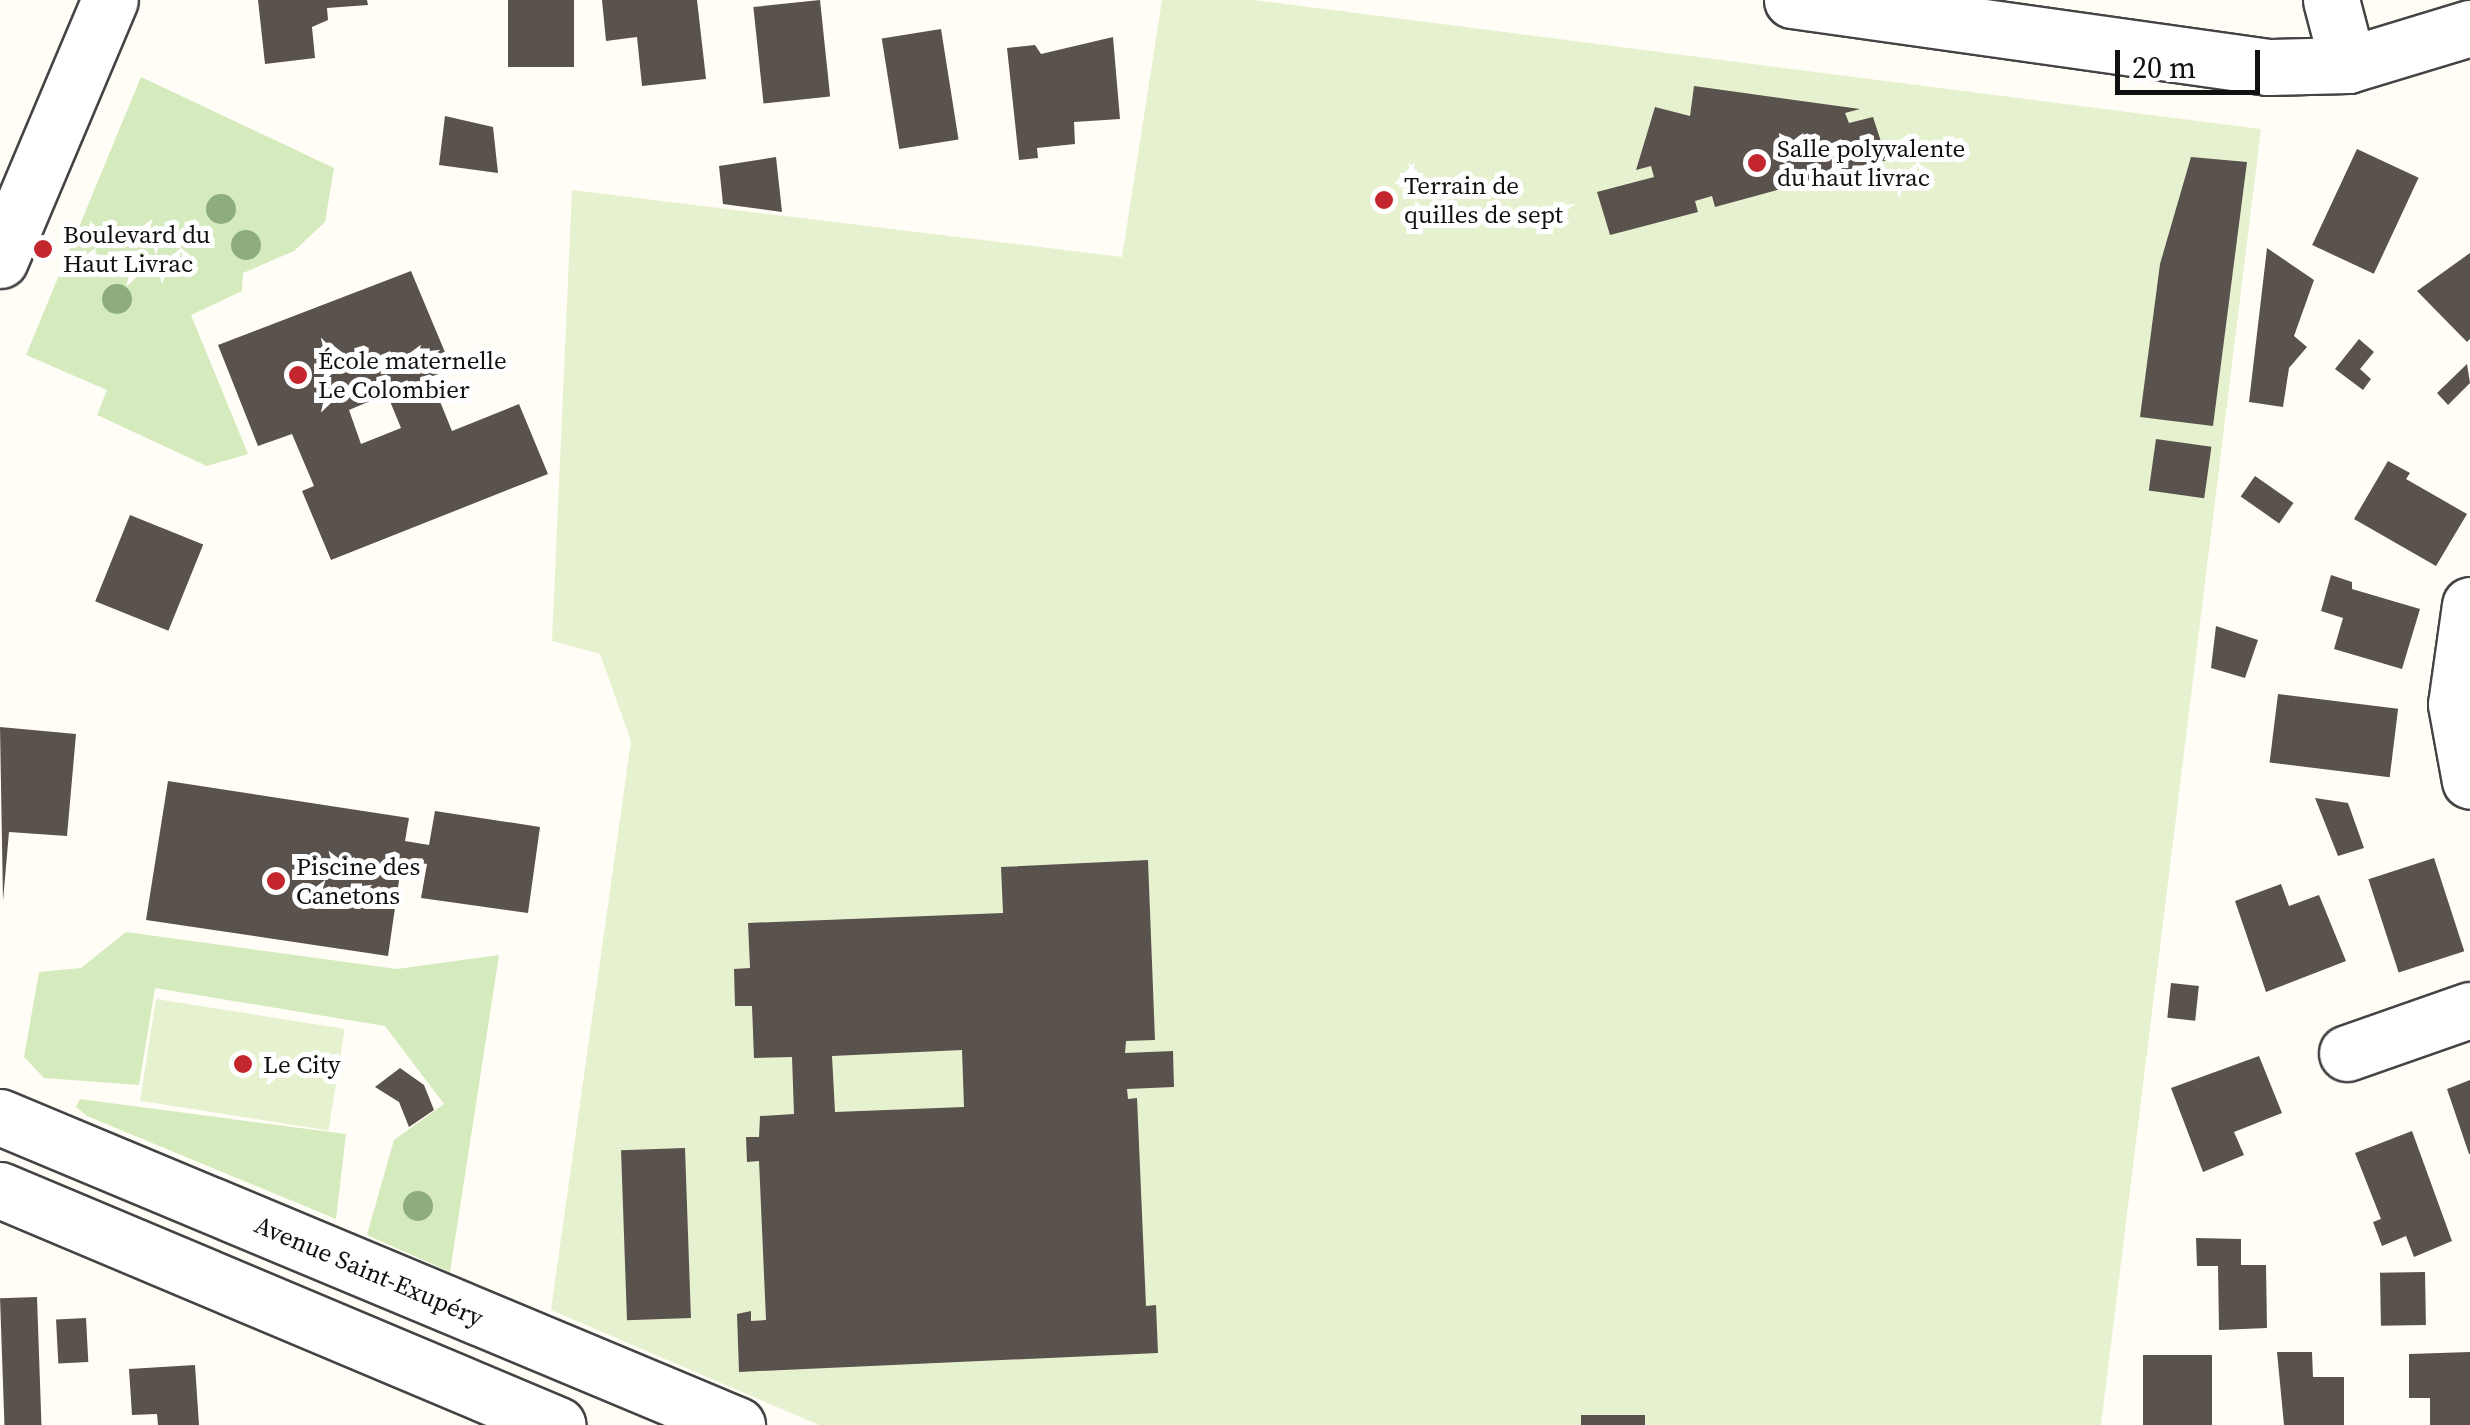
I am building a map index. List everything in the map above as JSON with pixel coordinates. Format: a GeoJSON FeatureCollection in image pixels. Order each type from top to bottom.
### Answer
{"type":"FeatureCollection","features":[{"type":"Feature","properties":{"kind":"street"},"geometry":{"type":"LineString","coordinates":[[0,260],[110,0]]}},
{"type":"Feature","properties":{"kind":"street"},"geometry":{"type":"LineString","coordinates":[[1792,0],[2268,67],[2348,65],[2463,45]]}},
{"type":"Feature","properties":{"kind":"street"},"geometry":{"type":"LineString","coordinates":[[2331,0],[2348,65]]}},
{"type":"Feature","properties":{"kind":"street"},"geometry":{"type":"LineString","coordinates":[[2470,605],[2456,664],[2456,704],[2470,782]]}},
{"type":"Feature","properties":{"kind":"street"},"geometry":{"type":"LineString","coordinates":[[2347,1053],[2470,1010]]}},
{"type":"Feature","properties":{"kind":"street","name":"Avenue Saint-Exupéry"},"geometry":{"type":"LineString","coordinates":[[0,1116],[737,1425]]}},
{"type":"Feature","properties":{"kind":"street"},"geometry":{"type":"LineString","coordinates":[[0,1190],[558,1425]]}},
{"type":"Feature","properties":{"kind":"green space"},"geometry":{"type":"Polygon","coordinates":[[[1162,0],[1254,0],[2261,129],[2101,1425],[819,1425],[551,1310],[631,741],[600,654],[552,641],[572,190],[1122,257],[1162,0]]]}},
{"type":"Feature","properties":{"kind":"green space"},"geometry":{"type":"Polygon","coordinates":[[[141,77],[334,168],[325,222],[294,251],[243,273],[242,291],[191,315],[248,454],[207,466],[97,415],[107,390],[26,355],[141,77]]]}},
{"type":"Feature","properties":{"kind":"green space"},"geometry":{"type":"Polygon","coordinates":[[[126,932],[397,969],[499,955],[450,1272],[367,1235],[394,1140],[444,1104],[385,1026],[155,988],[139,1085],[44,1078],[24,1057],[39,972],[81,968],[126,932]]]}},
{"type":"Feature","properties":{"kind":"green space","name":"Le City"},"geometry":{"type":"Polygon","coordinates":[[[156,999],[345,1029],[329,1131],[140,1101],[156,999]]]}},
{"type":"Feature","properties":{"kind":"green space"},"geometry":{"type":"Polygon","coordinates":[[[80,1099],[346,1134],[336,1219],[87,1116],[76,1107],[80,1099]]]}},
{"type":"Feature","properties":{"kind":"building"},"geometry":{"type":"Polygon","coordinates":[[[258,0],[367,0],[368,5],[327,8],[328,20],[312,27],[315,58],[265,64],[258,0]]]}},
{"type":"Feature","properties":{"kind":"building"},"geometry":{"type":"Polygon","coordinates":[[[508,0],[574,0],[574,67],[508,67],[508,0]]]}},
{"type":"Feature","properties":{"kind":"building"},"geometry":{"type":"Polygon","coordinates":[[[602,0],[697,0],[706,79],[642,86],[637,37],[606,41],[602,0]]]}},
{"type":"Feature","properties":{"kind":"building"},"geometry":{"type":"Polygon","coordinates":[[[820,0],[830,96],[764,103],[753,7],[820,0]]]}},
{"type":"Feature","properties":{"kind":"building"},"geometry":{"type":"Polygon","coordinates":[[[941,29],[959,140],[899,149],[882,38],[941,29]]]}},
{"type":"Feature","properties":{"kind":"building"},"geometry":{"type":"Polygon","coordinates":[[[1113,37],[1120,119],[1074,122],[1075,144],[1037,148],[1038,158],[1019,160],[1007,48],[1035,45],[1041,54],[1113,37]]]}},
{"type":"Feature","properties":{"kind":"building","name":"Salle polyvalente du haut livrac"},"geometry":{"type":"Polygon","coordinates":[[[1694,86],[1860,109],[1845,113],[1849,123],[1873,117],[1887,160],[1715,207],[1712,196],[1695,201],[1698,212],[1610,235],[1597,192],[1654,177],[1651,166],[1636,170],[1655,107],[1690,116],[1694,86]]]}},
{"type":"Feature","properties":{"kind":"building"},"geometry":{"type":"Polygon","coordinates":[[[445,116],[493,127],[498,173],[439,165],[445,116]]]}},
{"type":"Feature","properties":{"kind":"building"},"geometry":{"type":"Polygon","coordinates":[[[2357,149],[2419,178],[2374,274],[2312,245],[2357,149]]]}},
{"type":"Feature","properties":{"kind":"building"},"geometry":{"type":"Polygon","coordinates":[[[776,157],[782,212],[723,204],[719,166],[776,157]]]}},
{"type":"Feature","properties":{"kind":"building"},"geometry":{"type":"Polygon","coordinates":[[[2191,157],[2247,162],[2213,426],[2140,417],[2160,264],[2191,157]]]}},
{"type":"Feature","properties":{"kind":"building"},"geometry":{"type":"Polygon","coordinates":[[[2267,248],[2314,280],[2294,336],[2307,347],[2289,368],[2283,407],[2249,402],[2267,248]]]}},
{"type":"Feature","properties":{"kind":"building"},"geometry":{"type":"Polygon","coordinates":[[[2470,253],[2470,339],[2467,342],[2417,291],[2470,253]]]}},
{"type":"Feature","properties":{"kind":"building"},"geometry":{"type":"Polygon","coordinates":[[[411,271],[452,369],[430,377],[452,431],[519,404],[548,474],[331,560],[302,491],[314,486],[292,434],[258,446],[218,345],[411,271]],[[387,394],[349,410],[361,444],[401,428],[387,394]]]}},
{"type":"Feature","properties":{"kind":"building"},"geometry":{"type":"Polygon","coordinates":[[[2359,339],[2374,352],[2360,369],[2371,379],[2363,390],[2335,369],[2359,339]]]}},
{"type":"Feature","properties":{"kind":"building"},"geometry":{"type":"Polygon","coordinates":[[[2467,364],[2470,383],[2448,405],[2437,393],[2467,364]]]}},
{"type":"Feature","properties":{"kind":"building"},"geometry":{"type":"Polygon","coordinates":[[[2156,439],[2211,447],[2204,498],[2149,490],[2156,439]]]}},
{"type":"Feature","properties":{"kind":"building"},"geometry":{"type":"Polygon","coordinates":[[[2388,461],[2410,473],[2406,479],[2467,514],[2436,566],[2354,519],[2388,461]]]}},
{"type":"Feature","properties":{"kind":"building"},"geometry":{"type":"Polygon","coordinates":[[[2255,476],[2294,503],[2279,523],[2241,496],[2255,476]]]}},
{"type":"Feature","properties":{"kind":"building"},"geometry":{"type":"Polygon","coordinates":[[[130,515],[203,545],[168,631],[95,601],[130,515]]]}},
{"type":"Feature","properties":{"kind":"building"},"geometry":{"type":"Polygon","coordinates":[[[2331,575],[2352,582],[2352,589],[2420,609],[2402,669],[2334,649],[2343,618],[2321,611],[2331,575]]]}},
{"type":"Feature","properties":{"kind":"building"},"geometry":{"type":"Polygon","coordinates":[[[2216,626],[2258,640],[2245,678],[2211,668],[2216,626]]]}},
{"type":"Feature","properties":{"kind":"building"},"geometry":{"type":"Polygon","coordinates":[[[2278,694],[2398,709],[2390,777],[2270,762],[2278,694]]]}},
{"type":"Feature","properties":{"kind":"building"},"geometry":{"type":"Polygon","coordinates":[[[0,727],[76,734],[67,836],[9,832],[3,901],[0,727]]]}},
{"type":"Feature","properties":{"kind":"building","name":"Piscine des Canetons"},"geometry":{"type":"Polygon","coordinates":[[[168,781],[409,818],[405,841],[429,845],[435,811],[540,827],[528,913],[421,898],[427,864],[402,860],[388,956],[146,920],[168,781]]]}},
{"type":"Feature","properties":{"kind":"building"},"geometry":{"type":"Polygon","coordinates":[[[2315,798],[2348,803],[2364,848],[2338,856],[2315,798]]]}},
{"type":"Feature","properties":{"kind":"building"},"geometry":{"type":"Polygon","coordinates":[[[2434,858],[2464,951],[2399,973],[2368,879],[2434,858]]]}},
{"type":"Feature","properties":{"kind":"building"},"geometry":{"type":"Polygon","coordinates":[[[1148,860],[1155,1040],[1126,1041],[1125,1053],[1173,1051],[1174,1087],[1127,1089],[1128,1099],[1137,1098],[1146,1306],[1156,1305],[1158,1353],[739,1372],[737,1314],[751,1311],[751,1321],[766,1320],[759,1161],[747,1162],[746,1137],[759,1137],[760,1116],[794,1114],[792,1057],[754,1058],[752,1006],[735,1006],[734,969],[750,968],[748,923],[1003,913],[1001,867],[1148,860]],[[962,1050],[832,1056],[835,1112],[964,1107],[962,1050]]]}},
{"type":"Feature","properties":{"kind":"building"},"geometry":{"type":"Polygon","coordinates":[[[2281,884],[2289,906],[2319,895],[2346,961],[2266,992],[2235,901],[2281,884]]]}},
{"type":"Feature","properties":{"kind":"building"},"geometry":{"type":"Polygon","coordinates":[[[2171,983],[2199,986],[2195,1021],[2167,1018],[2171,983]]]}},
{"type":"Feature","properties":{"kind":"building"},"geometry":{"type":"Polygon","coordinates":[[[2259,1056],[2282,1113],[2234,1132],[2244,1155],[2203,1172],[2171,1088],[2259,1056]]]}},
{"type":"Feature","properties":{"kind":"building"},"geometry":{"type":"Polygon","coordinates":[[[400,1068],[424,1085],[434,1110],[409,1127],[399,1102],[375,1087],[400,1068]]]}},
{"type":"Feature","properties":{"kind":"building"},"geometry":{"type":"Polygon","coordinates":[[[2470,1080],[2470,1154],[2469,1154],[2447,1089],[2470,1080]]]}},
{"type":"Feature","properties":{"kind":"building"},"geometry":{"type":"Polygon","coordinates":[[[2412,1131],[2452,1241],[2414,1257],[2406,1236],[2382,1246],[2373,1222],[2381,1219],[2355,1153],[2412,1131]]]}},
{"type":"Feature","properties":{"kind":"building"},"geometry":{"type":"Polygon","coordinates":[[[685,1148],[691,1318],[627,1320],[621,1150],[685,1148]]]}},
{"type":"Feature","properties":{"kind":"building"},"geometry":{"type":"Polygon","coordinates":[[[2196,1238],[2241,1239],[2241,1265],[2266,1265],[2267,1328],[2219,1330],[2218,1266],[2197,1266],[2196,1238]]]}},
{"type":"Feature","properties":{"kind":"building"},"geometry":{"type":"Polygon","coordinates":[[[2425,1272],[2426,1325],[2381,1326],[2380,1273],[2425,1272]]]}},
{"type":"Feature","properties":{"kind":"building"},"geometry":{"type":"Polygon","coordinates":[[[37,1297],[41,1425],[4,1425],[0,1298],[37,1297]]]}},
{"type":"Feature","properties":{"kind":"building"},"geometry":{"type":"Polygon","coordinates":[[[86,1318],[88,1362],[58,1364],[56,1320],[86,1318]]]}},
{"type":"Feature","properties":{"kind":"building"},"geometry":{"type":"Polygon","coordinates":[[[2277,1352],[2312,1352],[2313,1377],[2344,1377],[2344,1425],[2284,1425],[2277,1352]]]}},
{"type":"Feature","properties":{"kind":"building"},"geometry":{"type":"Polygon","coordinates":[[[2470,1352],[2470,1425],[2430,1425],[2430,1398],[2409,1398],[2409,1354],[2470,1352]]]}},
{"type":"Feature","properties":{"kind":"building"},"geometry":{"type":"Polygon","coordinates":[[[2143,1355],[2212,1355],[2212,1425],[2143,1425],[2143,1355]]]}},
{"type":"Feature","properties":{"kind":"building"},"geometry":{"type":"Polygon","coordinates":[[[195,1365],[199,1425],[158,1425],[157,1414],[132,1415],[129,1369],[195,1365]]]}},
{"type":"Feature","properties":{"kind":"building"},"geometry":{"type":"Polygon","coordinates":[[[1581,1415],[1645,1415],[1645,1425],[1581,1425],[1581,1415]]]}},
{"type":"Feature","properties":{"kind":"place","name":"Salle polyvalente du haut livrac"},"geometry":{"type":"Point","coordinates":[1757,163]}},
{"type":"Feature","properties":{"kind":"place","name":"Terrain de quilles de sept"},"geometry":{"type":"Point","coordinates":[1384,200]}},
{"type":"Feature","properties":{"kind":"place","name":"Boulevard du Haut Livrac"},"geometry":{"type":"Point","coordinates":[43,249]}},
{"type":"Feature","properties":{"kind":"place","name":"École maternelle Le Colombier"},"geometry":{"type":"Point","coordinates":[298,375]}},
{"type":"Feature","properties":{"kind":"place","name":"Piscine des Canetons"},"geometry":{"type":"Point","coordinates":[276,881]}},
{"type":"Feature","properties":{"kind":"place","name":"Le City"},"geometry":{"type":"Point","coordinates":[243,1064]}}]}
